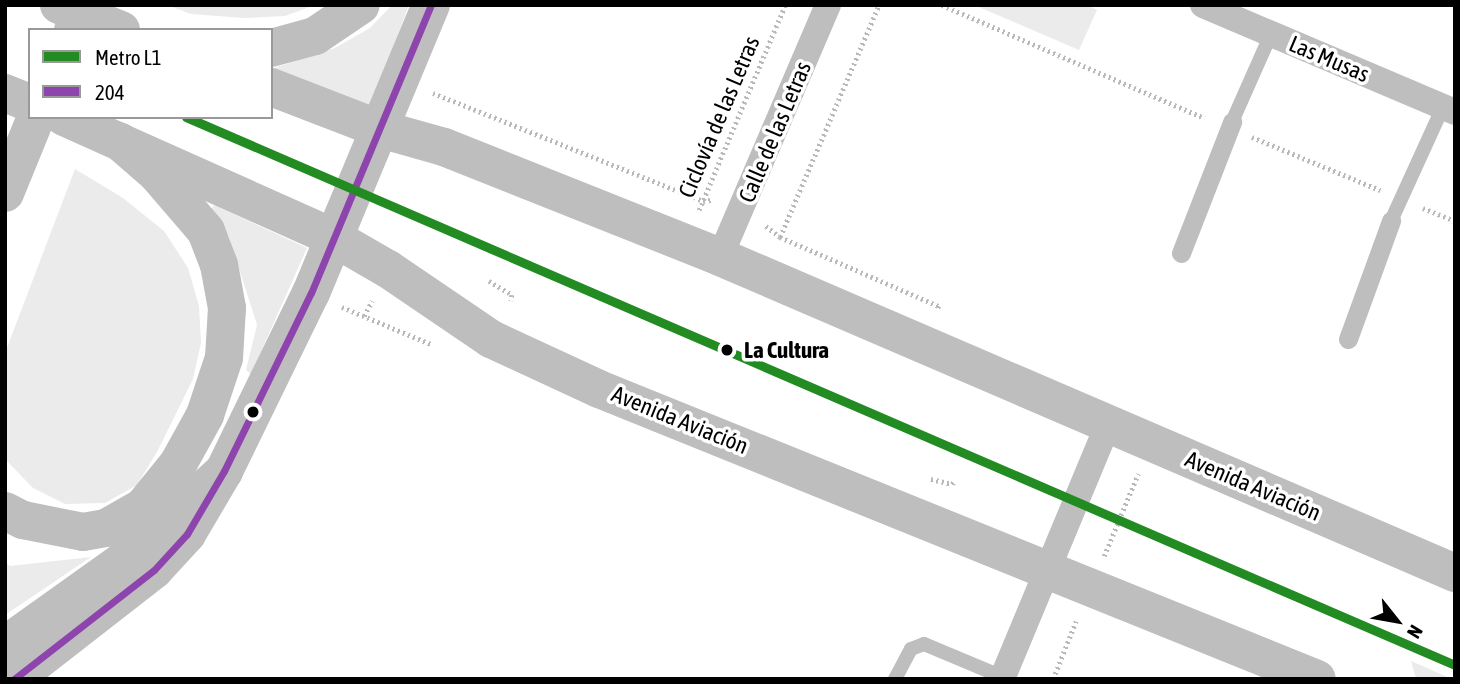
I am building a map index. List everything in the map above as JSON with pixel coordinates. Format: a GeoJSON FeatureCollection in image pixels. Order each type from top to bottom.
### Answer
{"type":"FeatureCollection","features":[{"type":"Feature","properties":{"kind":"main road"},"geometry":{"type":"LineString","coordinates":[[59,5],[116,28]]}},
{"type":"Feature","properties":{"kind":"main road"},"geometry":{"type":"LineString","coordinates":[[74,28],[83,5]]}},
{"type":"Feature","properties":{"kind":"main road"},"geometry":{"type":"LineString","coordinates":[[273,47],[323,32],[361,5]]}},
{"type":"Feature","properties":{"kind":"main road"},"geometry":{"type":"LineString","coordinates":[[14,679],[154,570],[187,534],[224,471],[334,239],[431,5]]}},
{"type":"Feature","properties":{"kind":"main road","name":"Avenida Aviación"},"geometry":{"type":"LineString","coordinates":[[273,88],[387,112],[444,147],[720,257],[1455,573]]}},
{"type":"Feature","properties":{"kind":"main road"},"geometry":{"type":"LineString","coordinates":[[5,93],[28,102]]}},
{"type":"Feature","properties":{"kind":"main road"},"geometry":{"type":"LineString","coordinates":[[5,193],[35,119]]}},
{"type":"Feature","properties":{"kind":"main road","name":"Avenida Aviación"},"geometry":{"type":"LineString","coordinates":[[68,119],[334,239],[388,268],[491,339],[599,389],[1048,569],[1098,571],[1295,675]]}},
{"type":"Feature","properties":{"kind":"main road"},"geometry":{"type":"LineString","coordinates":[[5,511],[23,520],[83,532],[106,528],[143,507],[178,464],[205,415],[224,358],[226,308],[219,265],[206,231],[157,174],[113,139]]}},
{"type":"Feature","properties":{"kind":"main road"},"geometry":{"type":"LineString","coordinates":[[5,645],[134,553],[224,471]]}},
{"type":"Feature","properties":{"kind":"street","name":"Calle de las Letras"},"geometry":{"type":"LineString","coordinates":[[720,257],[743,211],[828,5]]}},
{"type":"Feature","properties":{"kind":"street","name":"Las Musas"},"geometry":{"type":"LineString","coordinates":[[1216,8],[1449,110]]}},
{"type":"Feature","properties":{"kind":"street"},"geometry":{"type":"LineString","coordinates":[[1181,253],[1231,125]]}},
{"type":"Feature","properties":{"kind":"street"},"geometry":{"type":"LineString","coordinates":[[1348,339],[1391,221]]}},
{"type":"Feature","properties":{"kind":"street"},"geometry":{"type":"LineString","coordinates":[[1003,678],[1108,424]]}},
{"type":"Feature","properties":{"kind":"lane"},"geometry":{"type":"LineString","coordinates":[[1231,125],[1271,34]]}},
{"type":"Feature","properties":{"kind":"lane"},"geometry":{"type":"LineString","coordinates":[[1391,221],[1449,110]]}},
{"type":"Feature","properties":{"kind":"lane"},"geometry":{"type":"LineString","coordinates":[[895,679],[911,649],[924,644],[1003,678]]}},
{"type":"Feature","properties":{"kind":"path","name":"Ciclovía de las Letras"},"geometry":{"type":"LineString","coordinates":[[685,243],[785,5]]}},
{"type":"Feature","properties":{"kind":"path"},"geometry":{"type":"LineString","coordinates":[[780,237],[880,5]]}},
{"type":"Feature","properties":{"kind":"path"},"geometry":{"type":"LineString","coordinates":[[942,5],[1455,221]]}},
{"type":"Feature","properties":{"kind":"path"},"geometry":{"type":"LineString","coordinates":[[387,112],[427,90],[703,201],[718,200],[743,211],[780,237],[939,306]]}},
{"type":"Feature","properties":{"kind":"path"},"geometry":{"type":"LineString","coordinates":[[489,281],[512,295],[511,301]]}},
{"type":"Feature","properties":{"kind":"path"},"geometry":{"type":"LineString","coordinates":[[1053,679],[1141,467]]}},
{"type":"Feature","properties":{"kind":"path"},"geometry":{"type":"LineString","coordinates":[[931,478],[952,484],[955,480]]}},
{"type":"Feature","properties":{"kind":"shaded area"},"geometry":{"type":"Polygon","coordinates":[[[167,5],[315,5],[285,16],[244,18],[191,14],[167,5]]]}},
{"type":"Feature","properties":{"kind":"shaded area"},"geometry":{"type":"Polygon","coordinates":[[[392,5],[409,5],[371,108],[273,70],[335,48],[370,28],[392,5]]]}},
{"type":"Feature","properties":{"kind":"shaded area"},"geometry":{"type":"Polygon","coordinates":[[[974,5],[1087,5],[1097,10],[1079,50],[974,5]]]}},
{"type":"Feature","properties":{"kind":"shaded area"},"geometry":{"type":"Polygon","coordinates":[[[75,169],[123,198],[164,231],[188,268],[199,306],[201,343],[193,379],[158,450],[137,485],[105,503],[65,504],[33,488],[5,459],[5,353],[75,169]]]}},
{"type":"Feature","properties":{"kind":"shaded area"},"geometry":{"type":"Polygon","coordinates":[[[214,205],[307,248],[251,374],[246,370],[257,325],[229,237],[211,209],[214,205]]]}},
{"type":"Feature","properties":{"kind":"shaded area"},"geometry":{"type":"Polygon","coordinates":[[[91,557],[5,615],[5,562],[10,566],[91,557]]]}},
{"type":"Feature","properties":{"kind":"shaded area"},"geometry":{"type":"Polygon","coordinates":[[[1411,661],[1452,679],[1416,679],[1411,661]]]}},
{"type":"Feature","properties":{"kind":"metro line","name":"L1"},"geometry":{"type":"LineString","coordinates":[[191,119],[1455,665]]}},
{"type":"Feature","properties":{"kind":"transit line","name":"204"},"geometry":{"type":"LineString","coordinates":[[14,679],[154,570],[187,534],[224,471],[311,293],[431,5]]}},
{"type":"Feature","properties":{"kind":"place","name":"La Cultura"},"geometry":{"type":"Point","coordinates":[727,350]}}]}
